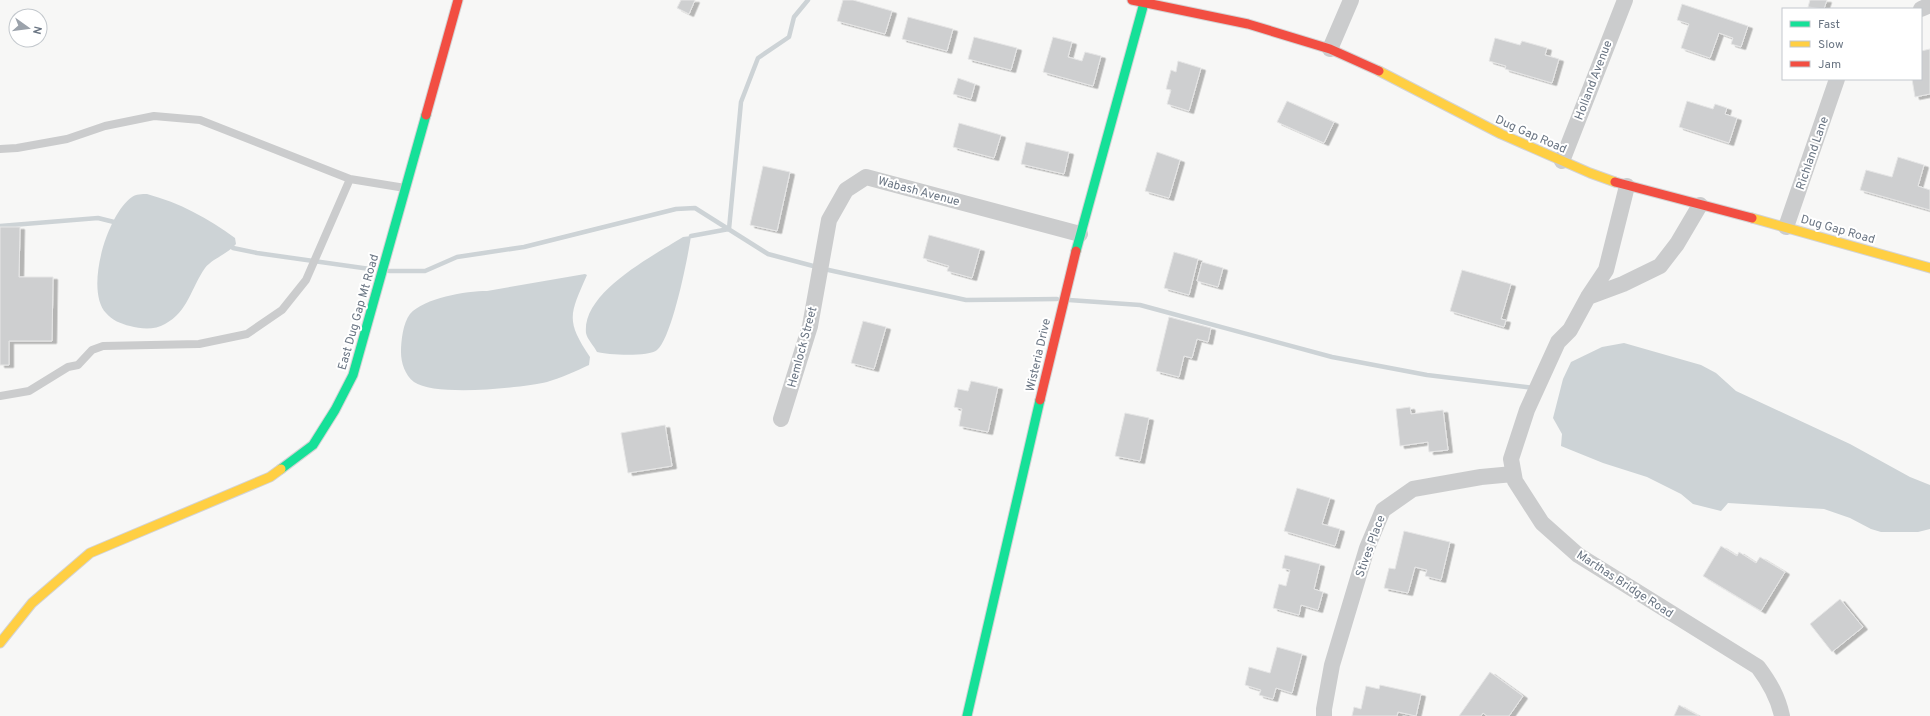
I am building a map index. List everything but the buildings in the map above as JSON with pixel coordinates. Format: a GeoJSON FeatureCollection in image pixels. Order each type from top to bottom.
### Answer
{"type":"FeatureCollection","features":[{"type":"Feature","properties":{"kind":"street","name":"East Dug Gap Mt Road"},"geometry":{"type":"LineString","coordinates":[[0,643],[32,603],[90,553],[270,477],[314,445],[335,410],[353,375],[370,319],[458,0]]}},
{"type":"Feature","properties":{"kind":"street","name":"Dug Gap Road"},"geometry":{"type":"LineString","coordinates":[[1132,0],[1248,24],[1330,49],[1382,72],[1501,134],[1590,173],[1627,186],[1786,227],[1930,268]]}},
{"type":"Feature","properties":{"kind":"street"},"geometry":{"type":"LineString","coordinates":[[1330,49],[1351,0]]}},
{"type":"Feature","properties":{"kind":"street","name":"Holland Avenue"},"geometry":{"type":"LineString","coordinates":[[1562,161],[1625,0]]}},
{"type":"Feature","properties":{"kind":"street","name":"Wisteria Drive"},"geometry":{"type":"LineString","coordinates":[[967,716],[1007,536],[1068,280],[1144,2]]}},
{"type":"Feature","properties":{"kind":"street","name":"Richland Lane"},"geometry":{"type":"LineString","coordinates":[[1786,227],[1838,80]]}},
{"type":"Feature","properties":{"kind":"street","name":"Wabash Avenue"},"geometry":{"type":"LineString","coordinates":[[819,274],[829,220],[846,190],[866,177],[1080,234]]}},
{"type":"Feature","properties":{"kind":"street","name":"Marthas Bridge Road"},"geometry":{"type":"LineString","coordinates":[[1627,186],[1606,270],[1588,297],[1570,330],[1558,342],[1527,410],[1511,459],[1515,481],[1542,523],[1578,555],[1758,667],[1771,684],[1780,704],[1782,716]]}},
{"type":"Feature","properties":{"kind":"street"},"geometry":{"type":"LineString","coordinates":[[1588,297],[1623,284],[1660,266],[1677,244],[1700,205]]}},
{"type":"Feature","properties":{"kind":"street","name":"Hemlock Street"},"geometry":{"type":"LineString","coordinates":[[781,419],[810,326],[819,274]]}},
{"type":"Feature","properties":{"kind":"street","name":"Stives Place"},"geometry":{"type":"LineString","coordinates":[[1324,716],[1332,665],[1367,548],[1382,510],[1413,489],[1480,477],[1513,474]]}},
{"type":"Feature","properties":{"kind":"lane"},"geometry":{"type":"LineString","coordinates":[[0,150],[67,139],[106,126],[154,116],[200,120],[350,179],[405,188]]}},
{"type":"Feature","properties":{"kind":"lane"},"geometry":{"type":"LineString","coordinates":[[0,396],[29,391],[68,368],[78,365],[92,350],[103,346],[199,344],[247,334],[282,310],[306,280],[350,179]]}},
{"type":"Feature","properties":{"kind":"shaded area"},"geometry":{"type":"Polygon","coordinates":[[[147,194],[171,202],[204,218],[235,238],[236,244],[229,251],[212,261],[205,268],[184,306],[173,319],[161,326],[139,328],[117,321],[106,313],[100,302],[97,287],[98,270],[107,234],[115,218],[123,206],[132,197],[147,194]]]}},
{"type":"Feature","properties":{"kind":"shaded area"},"geometry":{"type":"Polygon","coordinates":[[[691,236],[687,261],[674,314],[663,343],[657,350],[646,354],[619,355],[597,352],[586,333],[588,318],[595,303],[607,290],[638,265],[683,237],[691,236]]]}},
{"type":"Feature","properties":{"kind":"shaded area"},"geometry":{"type":"Polygon","coordinates":[[[585,274],[587,275],[574,308],[573,317],[577,334],[590,357],[589,365],[547,382],[518,387],[479,390],[425,387],[414,382],[406,372],[401,352],[402,338],[404,327],[408,318],[416,308],[446,296],[468,292],[487,291],[585,274]]]}},
{"type":"Feature","properties":{"kind":"shaded area"},"geometry":{"type":"Polygon","coordinates":[[[1624,343],[1701,365],[1716,373],[1736,391],[1850,444],[1910,477],[1930,485],[1930,529],[1918,532],[1881,532],[1871,529],[1850,518],[1824,509],[1728,503],[1721,511],[1693,504],[1681,494],[1647,477],[1603,463],[1561,446],[1562,434],[1553,418],[1563,379],[1571,362],[1602,347],[1624,343]]]}},
{"type":"Feature","properties":{"kind":"waterway"},"geometry":{"type":"LineString","coordinates":[[729,229],[741,102],[758,58],[789,37],[794,17],[808,0]]}},
{"type":"Feature","properties":{"kind":"waterway"},"geometry":{"type":"LineString","coordinates":[[389,271],[425,271],[457,257],[524,247],[676,209],[695,208],[768,254],[817,267]]}},
{"type":"Feature","properties":{"kind":"waterway"},"geometry":{"type":"LineString","coordinates":[[0,226],[98,218],[114,222]]}},
{"type":"Feature","properties":{"kind":"waterway"},"geometry":{"type":"LineString","coordinates":[[691,236],[729,229]]}},
{"type":"Feature","properties":{"kind":"waterway"},"geometry":{"type":"LineString","coordinates":[[233,248],[257,253],[370,269]]}},
{"type":"Feature","properties":{"kind":"waterway"},"geometry":{"type":"LineString","coordinates":[[824,269],[966,300],[1057,299]]}},
{"type":"Feature","properties":{"kind":"waterway"},"geometry":{"type":"LineString","coordinates":[[1069,300],[1140,305],[1332,357],[1427,375],[1534,388]]}},
{"type":"Feature","properties":{"kind":"traffic: fast"},"geometry":{"type":"LineString","coordinates":[[1076,251],[1144,3]]}},
{"type":"Feature","properties":{"kind":"traffic: fast"},"geometry":{"type":"LineString","coordinates":[[281,469],[313,445],[335,410],[353,375],[426,115]]}},
{"type":"Feature","properties":{"kind":"traffic: fast"},"geometry":{"type":"LineString","coordinates":[[967,716],[1040,400]]}},
{"type":"Feature","properties":{"kind":"traffic: slow"},"geometry":{"type":"LineString","coordinates":[[1379,71],[1501,134],[1590,173],[1615,182]]}},
{"type":"Feature","properties":{"kind":"traffic: slow"},"geometry":{"type":"LineString","coordinates":[[1752,218],[1930,268]]}},
{"type":"Feature","properties":{"kind":"traffic: slow"},"geometry":{"type":"LineString","coordinates":[[0,643],[32,603],[90,553],[270,477],[281,469]]}},
{"type":"Feature","properties":{"kind":"traffic: jam"},"geometry":{"type":"LineString","coordinates":[[426,115],[458,0]]}},
{"type":"Feature","properties":{"kind":"traffic: jam"},"geometry":{"type":"LineString","coordinates":[[1132,0],[1248,24],[1330,49],[1379,71]]}},
{"type":"Feature","properties":{"kind":"traffic: jam"},"geometry":{"type":"LineString","coordinates":[[1615,182],[1752,218]]}},
{"type":"Feature","properties":{"kind":"traffic: jam"},"geometry":{"type":"LineString","coordinates":[[1040,400],[1076,251]]}}]}
